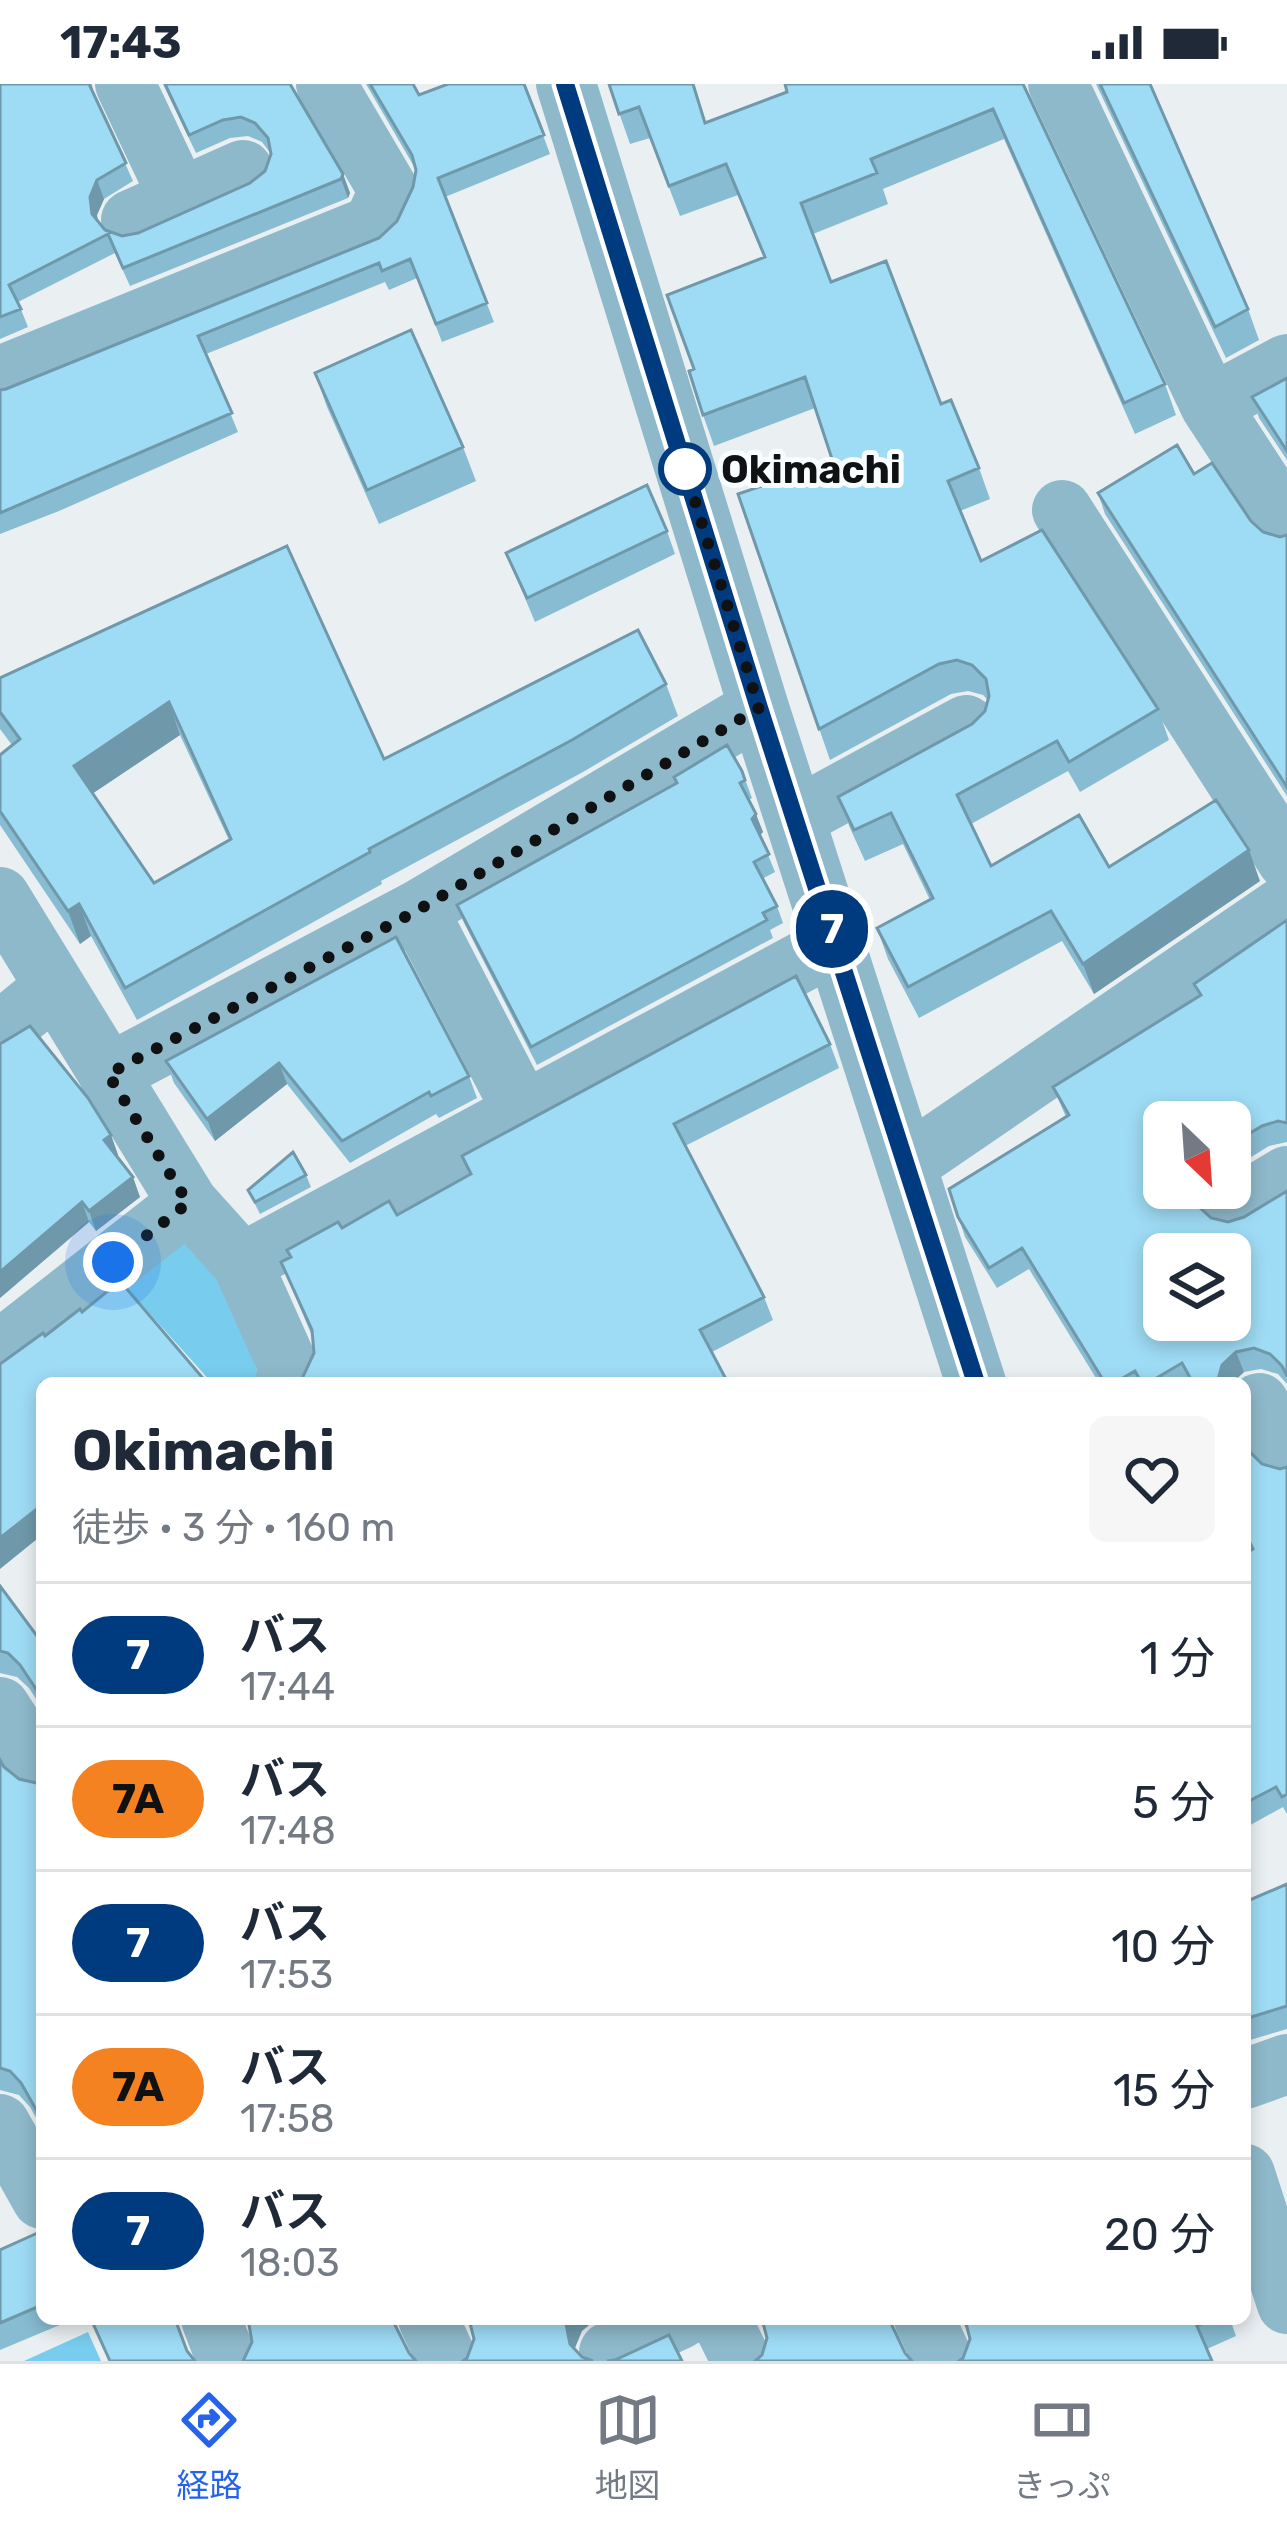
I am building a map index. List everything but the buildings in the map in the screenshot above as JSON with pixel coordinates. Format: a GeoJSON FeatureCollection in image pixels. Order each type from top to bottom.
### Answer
{"type":"FeatureCollection","features":[{"type":"Feature","properties":{"kind":"street"},"geometry":{"type":"LineString","coordinates":[[125,84],[155,209],[243,170]]}},
{"type":"Feature","properties":{"kind":"street"},"geometry":{"type":"LineString","coordinates":[[0,376],[373,225],[389,191],[326,84]]}},
{"type":"Feature","properties":{"kind":"street"},"geometry":{"type":"LineString","coordinates":[[566,84],[759,708],[974,1377]]}},
{"type":"Feature","properties":{"kind":"street"},"geometry":{"type":"LineString","coordinates":[[1058,84],[1210,404],[1287,523]]}},
{"type":"Feature","properties":{"kind":"street"},"geometry":{"type":"LineString","coordinates":[[1210,404],[1287,364]]}},
{"type":"Feature","properties":{"kind":"street"},"geometry":{"type":"LineString","coordinates":[[1062,510],[1287,860]]}},
{"type":"Feature","properties":{"kind":"street"},"geometry":{"type":"LineString","coordinates":[[108,1074],[418,910],[759,708]]}},
{"type":"Feature","properties":{"kind":"street"},"geometry":{"type":"LineString","coordinates":[[795,818],[966,725]]}},
{"type":"Feature","properties":{"kind":"street"},"geometry":{"type":"LineString","coordinates":[[0,897],[188,1203],[242,1263],[289,1368],[287,1377]]}},
{"type":"Feature","properties":{"kind":"street"},"geometry":{"type":"LineString","coordinates":[[907,1164],[1287,904]]}},
{"type":"Feature","properties":{"kind":"street"},"geometry":{"type":"LineString","coordinates":[[418,910],[523,1112]]}},
{"type":"Feature","properties":{"kind":"street"},"geometry":{"type":"LineString","coordinates":[[242,1263],[837,943]]}},
{"type":"Feature","properties":{"kind":"street"},"geometry":{"type":"LineString","coordinates":[[0,1032],[53,988]]}},
{"type":"Feature","properties":{"kind":"street"},"geometry":{"type":"LineString","coordinates":[[1251,1198],[1287,1176]]}},
{"type":"Feature","properties":{"kind":"street"},"geometry":{"type":"LineString","coordinates":[[0,1350],[188,1203]]}},
{"type":"Feature","properties":{"kind":"street"},"geometry":{"type":"LineString","coordinates":[[1264,1400],[1287,1455]]}},
{"type":"Feature","properties":{"kind":"street"},"geometry":{"type":"LineString","coordinates":[[0,1707],[36,1763]]}},
{"type":"Feature","properties":{"kind":"street"},"geometry":{"type":"LineString","coordinates":[[1251,2077],[1287,2064]]}},
{"type":"Feature","properties":{"kind":"street"},"geometry":{"type":"LineString","coordinates":[[0,2124],[36,2189]]}},
{"type":"Feature","properties":{"kind":"street"},"geometry":{"type":"LineString","coordinates":[[1263,2198],[1287,2304]]}},
{"type":"Feature","properties":{"kind":"street"},"geometry":{"type":"LineString","coordinates":[[0,2215],[36,2202]]}},
{"type":"Feature","properties":{"kind":"street"},"geometry":{"type":"LineString","coordinates":[[213,2325],[226,2361]]}},
{"type":"Feature","properties":{"kind":"street"},"geometry":{"type":"LineString","coordinates":[[431,2325],[448,2361]]}},
{"type":"Feature","properties":{"kind":"street"},"geometry":{"type":"LineString","coordinates":[[609,2352],[667,2325]]}},
{"type":"Feature","properties":{"kind":"street"},"geometry":{"type":"LineString","coordinates":[[724,2325],[741,2360]]}},
{"type":"Feature","properties":{"kind":"street"},"geometry":{"type":"LineString","coordinates":[[927,2325],[944,2361]]}},
{"type":"Feature","properties":{"kind":"shaded area"},"geometry":{"type":"Polygon","coordinates":[[[166,1240],[211,1250],[260,1377],[207,1377],[125,1286],[166,1240]]]}},
{"type":"Feature","properties":{"kind":"shaded area"},"geometry":{"type":"Polygon","coordinates":[[[88,2332],[101,2361],[24,2361],[88,2332]]]}},
{"type":"Feature","properties":{"kind":"bus line","name":"7"},"geometry":{"type":"LineString","coordinates":[[565,84],[974,1377]]}},
{"type":"Feature","properties":{"kind":"place","name":"Okimachi"},"geometry":{"type":"Point","coordinates":[685,469]}},
{"type":"Feature","properties":{"kind":"route"},"geometry":{"type":"LineString","coordinates":[[113,1262],[188,1203],[108,1074],[418,910],[759,708],[685,469]]}}]}
